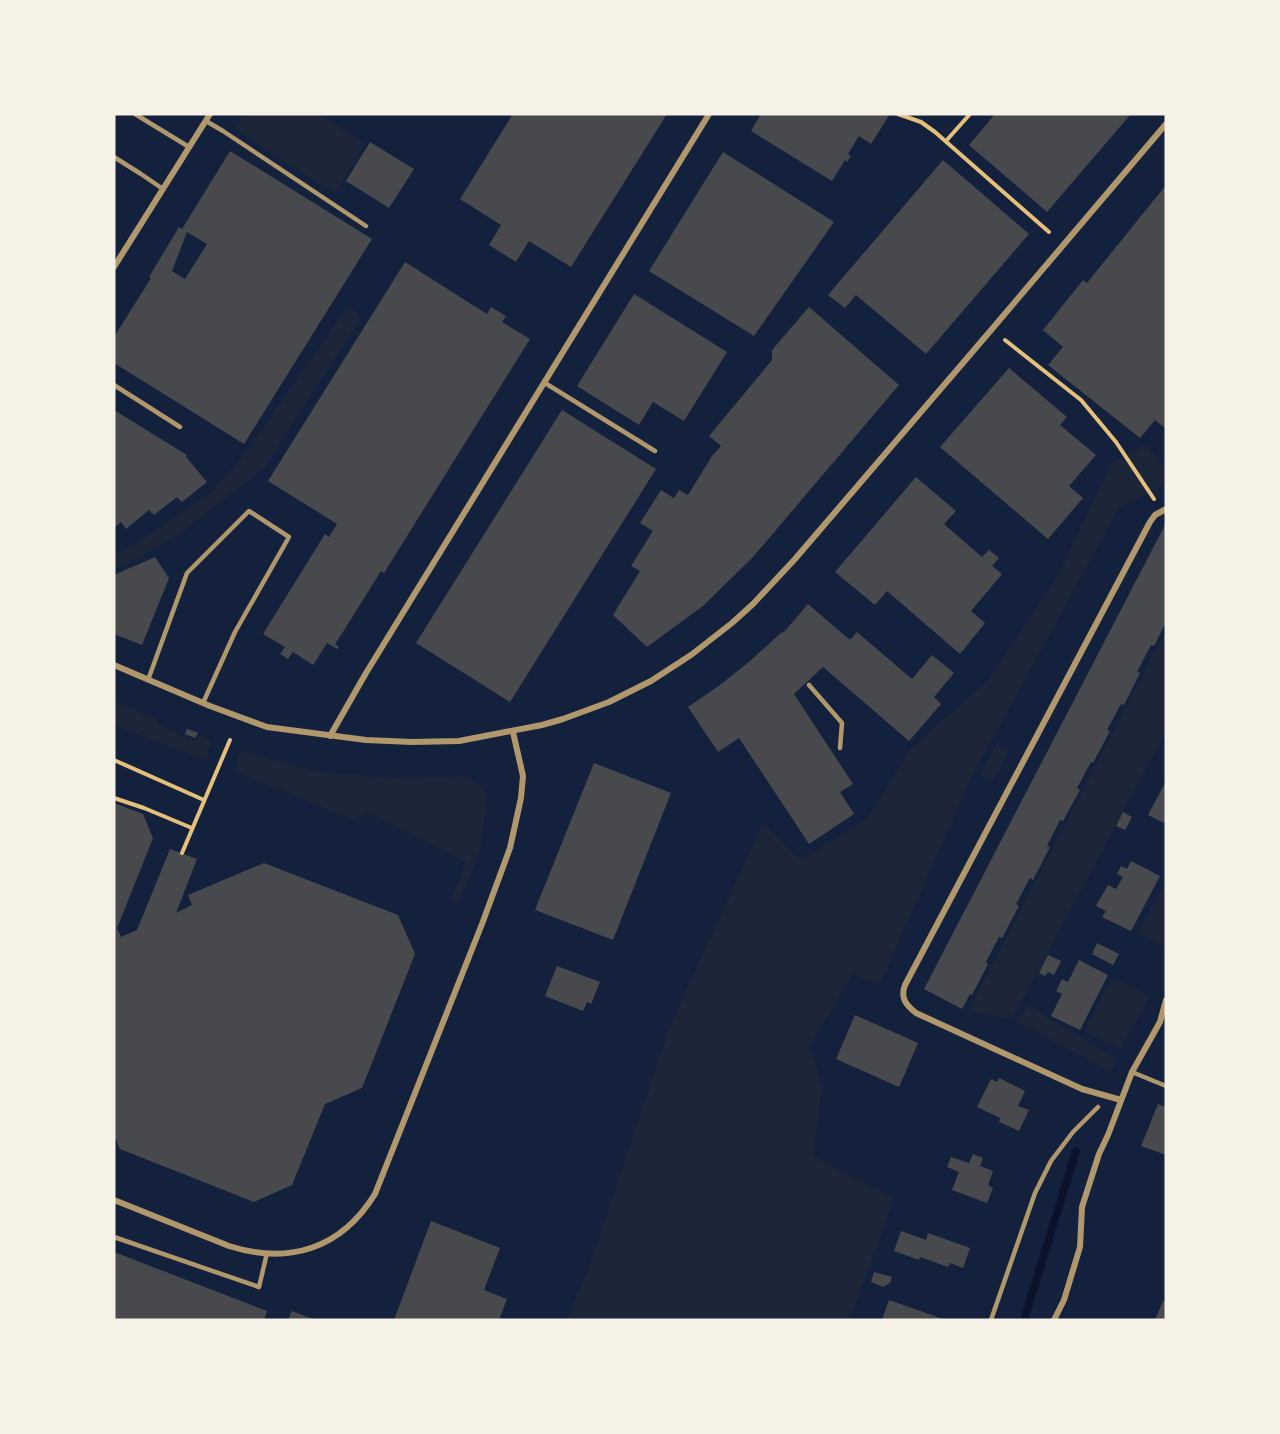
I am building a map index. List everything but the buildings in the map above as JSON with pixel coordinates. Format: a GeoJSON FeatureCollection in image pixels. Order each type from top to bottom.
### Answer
{"type":"FeatureCollection","features":[{"type":"Feature","properties":{"kind":"street"},"geometry":{"type":"LineString","coordinates":[[114,267],[210,114]]}},
{"type":"Feature","properties":{"kind":"street"},"geometry":{"type":"LineString","coordinates":[[330,736],[366,673],[709,114]]}},
{"type":"Feature","properties":{"kind":"street"},"geometry":{"type":"LineString","coordinates":[[114,665],[267,728],[366,740],[412,742],[459,741],[513,732],[563,719],[609,702],[651,681],[691,655],[732,623],[795,559],[1166,124]]}},
{"type":"Feature","properties":{"kind":"street"},"geometry":{"type":"LineString","coordinates":[[1121,1100],[1082,1089],[916,1013],[906,1005],[903,993],[916,964],[1150,522],[1155,515],[1166,509]]}},
{"type":"Feature","properties":{"kind":"street"},"geometry":{"type":"LineString","coordinates":[[114,1200],[229,1246],[247,1251],[285,1254],[325,1243],[340,1234],[366,1209],[375,1194],[510,848],[521,798],[523,776],[513,732]]}},
{"type":"Feature","properties":{"kind":"street"},"geometry":{"type":"LineString","coordinates":[[1054,1320],[1064,1300],[1080,1246],[1082,1208],[1099,1154],[1132,1072],[1160,1022],[1166,1000]]}},
{"type":"Feature","properties":{"kind":"lane"},"geometry":{"type":"LineString","coordinates":[[135,114],[189,147]]}},
{"type":"Feature","properties":{"kind":"lane"},"geometry":{"type":"LineString","coordinates":[[206,121],[366,226]]}},
{"type":"Feature","properties":{"kind":"lane"},"geometry":{"type":"LineString","coordinates":[[114,157],[163,189]]}},
{"type":"Feature","properties":{"kind":"lane"},"geometry":{"type":"LineString","coordinates":[[545,383],[655,451]]}},
{"type":"Feature","properties":{"kind":"lane"},"geometry":{"type":"LineString","coordinates":[[114,385],[180,427]]}},
{"type":"Feature","properties":{"kind":"lane"},"geometry":{"type":"LineString","coordinates":[[148,680],[187,573],[249,511],[289,537],[235,632],[203,703]]}},
{"type":"Feature","properties":{"kind":"lane"},"geometry":{"type":"LineString","coordinates":[[808,684],[842,723],[840,748]]}},
{"type":"Feature","properties":{"kind":"lane"},"geometry":{"type":"LineString","coordinates":[[1132,1072],[1166,1086]]}},
{"type":"Feature","properties":{"kind":"lane"},"geometry":{"type":"LineString","coordinates":[[991,1320],[1035,1193],[1051,1161],[1073,1132],[1098,1107]]}},
{"type":"Feature","properties":{"kind":"lane"},"geometry":{"type":"LineString","coordinates":[[114,1237],[259,1287],[267,1253]]}},
{"type":"Feature","properties":{"kind":"path"},"geometry":{"type":"LineString","coordinates":[[898,114],[921,122],[946,141],[1049,232]]}},
{"type":"Feature","properties":{"kind":"path"},"geometry":{"type":"LineString","coordinates":[[946,141],[970,114]]}},
{"type":"Feature","properties":{"kind":"path"},"geometry":{"type":"LineString","coordinates":[[1004,339],[1081,400],[1116,442],[1147,488]]}},
{"type":"Feature","properties":{"kind":"path"},"geometry":{"type":"LineString","coordinates":[[182,853],[230,740]]}},
{"type":"Feature","properties":{"kind":"path"},"geometry":{"type":"LineString","coordinates":[[114,760],[204,800]]}},
{"type":"Feature","properties":{"kind":"path"},"geometry":{"type":"LineString","coordinates":[[114,798],[192,828]]}},
{"type":"Feature","properties":{"kind":"shaded area"},"geometry":{"type":"Polygon","coordinates":[[[243,114],[319,114],[365,144],[335,194],[242,134],[236,126],[243,114]]]}},
{"type":"Feature","properties":{"kind":"shaded area"},"geometry":{"type":"Polygon","coordinates":[[[349,305],[360,319],[264,468],[181,533],[131,563],[114,569],[114,554],[134,545],[212,492],[244,455],[349,305]]]}},
{"type":"Feature","properties":{"kind":"shaded area"},"geometry":{"type":"Polygon","coordinates":[[[1145,445],[1166,468],[1166,484],[1119,507],[970,780],[880,984],[853,974],[810,1045],[822,1088],[813,1156],[894,1198],[850,1320],[567,1320],[592,1259],[670,1026],[763,823],[801,860],[867,819],[910,750],[988,680],[1060,572],[1111,464],[1145,445]]]}},
{"type":"Feature","properties":{"kind":"shaded area"},"geometry":{"type":"Polygon","coordinates":[[[1166,630],[1166,731],[1012,1019],[968,1011],[1166,630]]]}},
{"type":"Feature","properties":{"kind":"shaded area"},"geometry":{"type":"Polygon","coordinates":[[[114,701],[158,720],[156,724],[195,741],[200,734],[211,742],[205,759],[114,726],[114,701]]]}},
{"type":"Feature","properties":{"kind":"shaded area"},"geometry":{"type":"Polygon","coordinates":[[[997,744],[1009,751],[992,782],[980,775],[997,744]]]}},
{"type":"Feature","properties":{"kind":"shaded area"},"geometry":{"type":"Polygon","coordinates":[[[240,751],[325,773],[393,778],[466,776],[482,786],[487,796],[480,850],[469,881],[457,903],[451,899],[466,862],[369,813],[353,820],[235,771],[240,751]]]}},
{"type":"Feature","properties":{"kind":"shaded area"},"geometry":{"type":"Polygon","coordinates":[[[1166,880],[1166,949],[1138,933],[1166,880]]]}},
{"type":"Feature","properties":{"kind":"shaded area"},"geometry":{"type":"Polygon","coordinates":[[[1112,978],[1150,996],[1120,1050],[1085,1031],[1112,978]]]}},
{"type":"Feature","properties":{"kind":"shaded area"},"geometry":{"type":"Polygon","coordinates":[[[1028,1006],[1117,1059],[1111,1072],[1016,1021],[1028,1006]]]}},
{"type":"Feature","properties":{"kind":"waterway"},"geometry":{"type":"LineString","coordinates":[[1024,1320],[1076,1151]]}}]}
